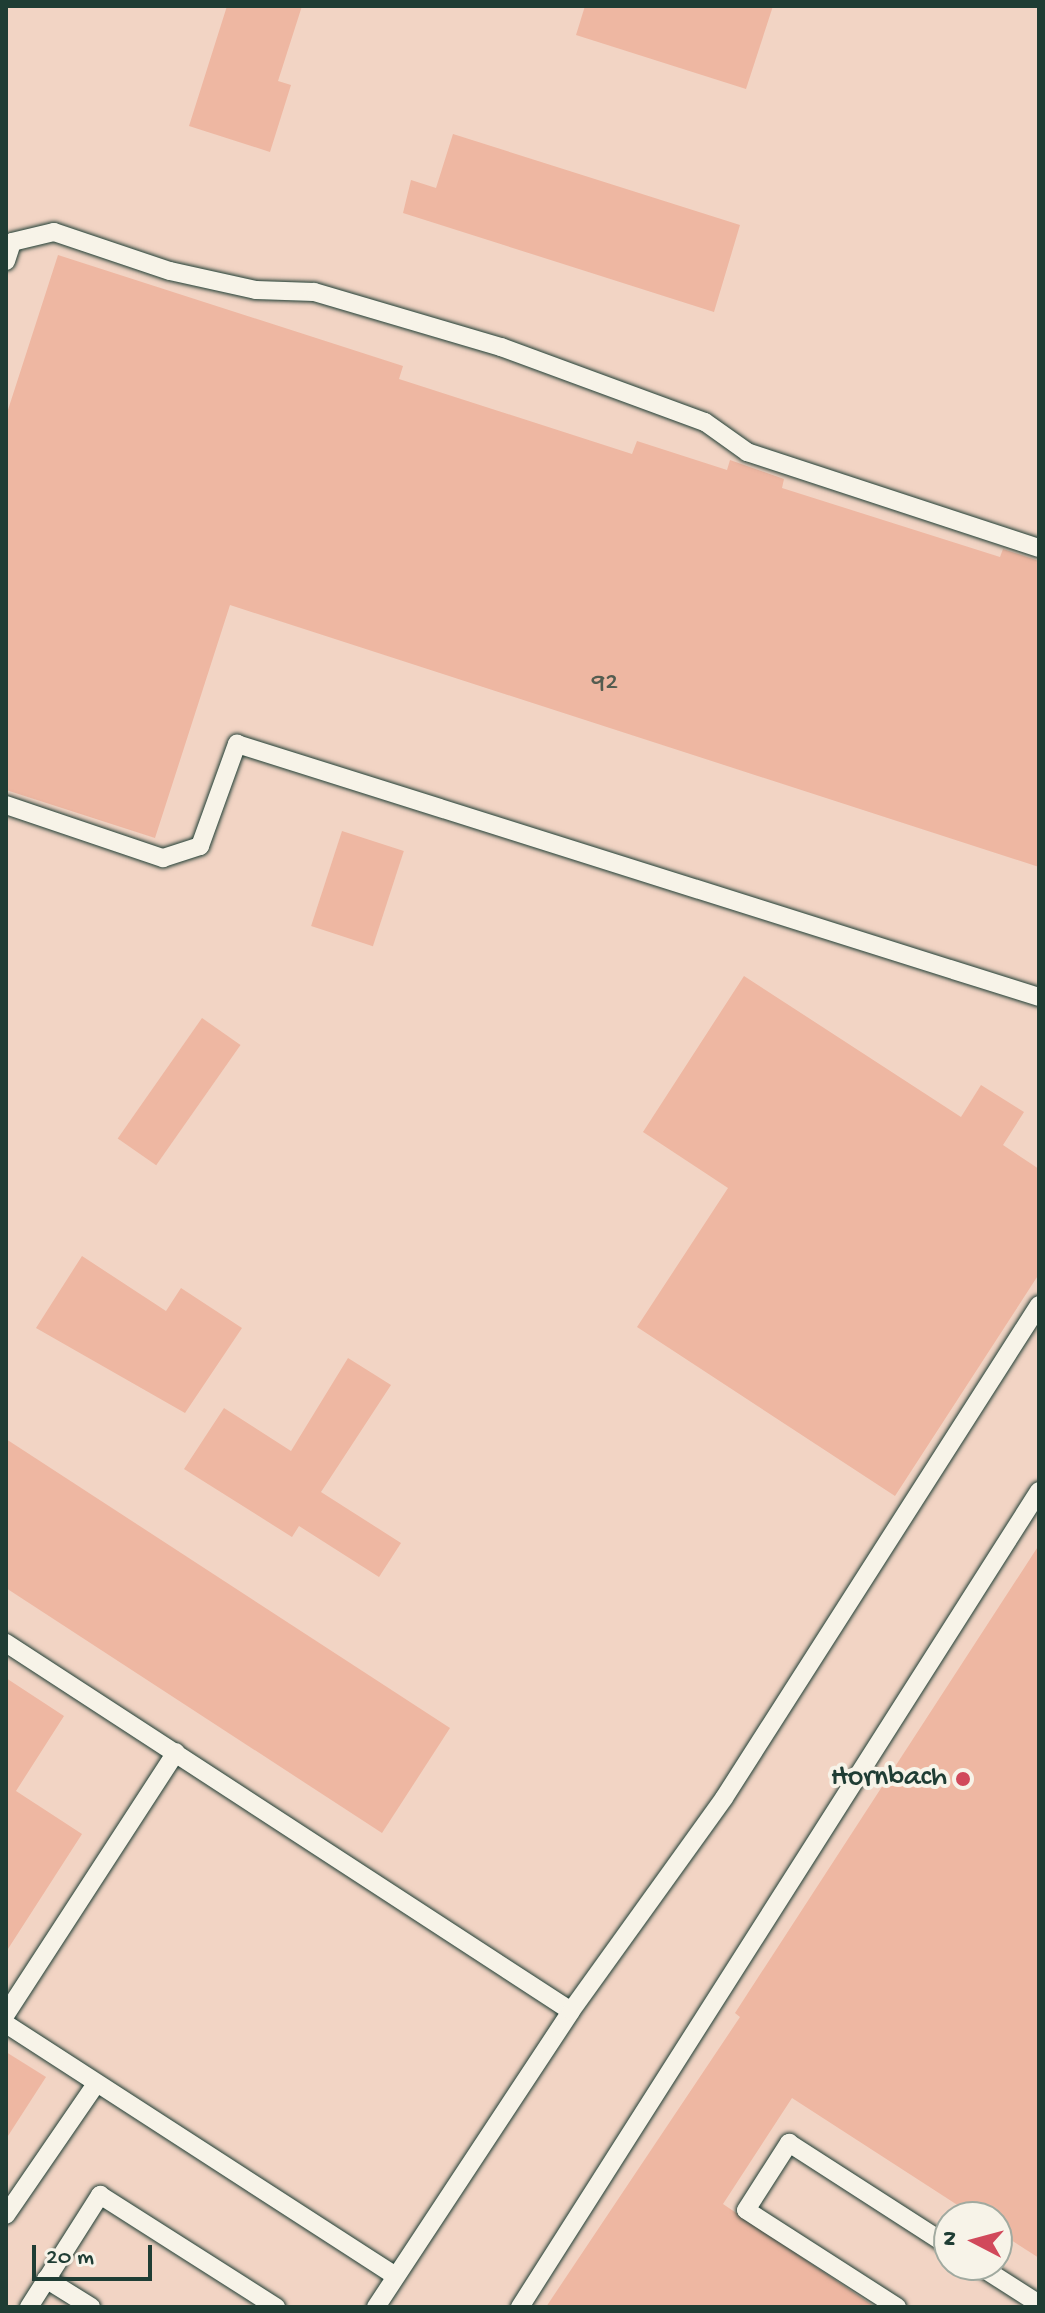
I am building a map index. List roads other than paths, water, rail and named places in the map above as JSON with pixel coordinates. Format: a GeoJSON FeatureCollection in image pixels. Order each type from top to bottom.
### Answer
{"type":"FeatureCollection","features":[{"type":"Feature","properties":{"kind":"lane"},"geometry":{"type":"LineString","coordinates":[[6,261],[12,242],[54,232],[170,271],[256,290],[314,292],[501,347],[705,422],[747,452],[1039,548]]}},
{"type":"Feature","properties":{"kind":"lane"},"geometry":{"type":"LineString","coordinates":[[6,805],[163,858],[200,846],[237,744],[1039,997]]}},
{"type":"Feature","properties":{"kind":"lane"},"geometry":{"type":"LineString","coordinates":[[376,2307],[393,2274],[428,2235],[571,2011],[724,1798],[1039,1305]]}},
{"type":"Feature","properties":{"kind":"lane"},"geometry":{"type":"LineString","coordinates":[[520,2307],[1039,1491]]}},
{"type":"Feature","properties":{"kind":"lane"},"geometry":{"type":"LineString","coordinates":[[6,1643],[571,2011]]}},
{"type":"Feature","properties":{"kind":"lane"},"geometry":{"type":"LineString","coordinates":[[6,2014],[176,1752]]}},
{"type":"Feature","properties":{"kind":"lane"},"geometry":{"type":"LineString","coordinates":[[6,2024],[393,2274]]}},
{"type":"Feature","properties":{"kind":"lane"},"geometry":{"type":"LineString","coordinates":[[6,2215],[96,2084]]}},
{"type":"Feature","properties":{"kind":"lane"},"geometry":{"type":"LineString","coordinates":[[897,2307],[746,2210],[789,2143],[933,2236]]}},
{"type":"Feature","properties":{"kind":"lane"},"geometry":{"type":"LineString","coordinates":[[29,2307],[100,2195],[276,2307]]}},
{"type":"Feature","properties":{"kind":"lane"},"geometry":{"type":"LineString","coordinates":[[46,2279],[91,2307]]}},
{"type":"Feature","properties":{"kind":"lane"},"geometry":{"type":"LineString","coordinates":[[1003,2281],[1039,2304]]}},
{"type":"Feature","properties":{"kind":"place","name":"Hornbach"},"geometry":{"type":"Point","coordinates":[963,1779]}}]}
